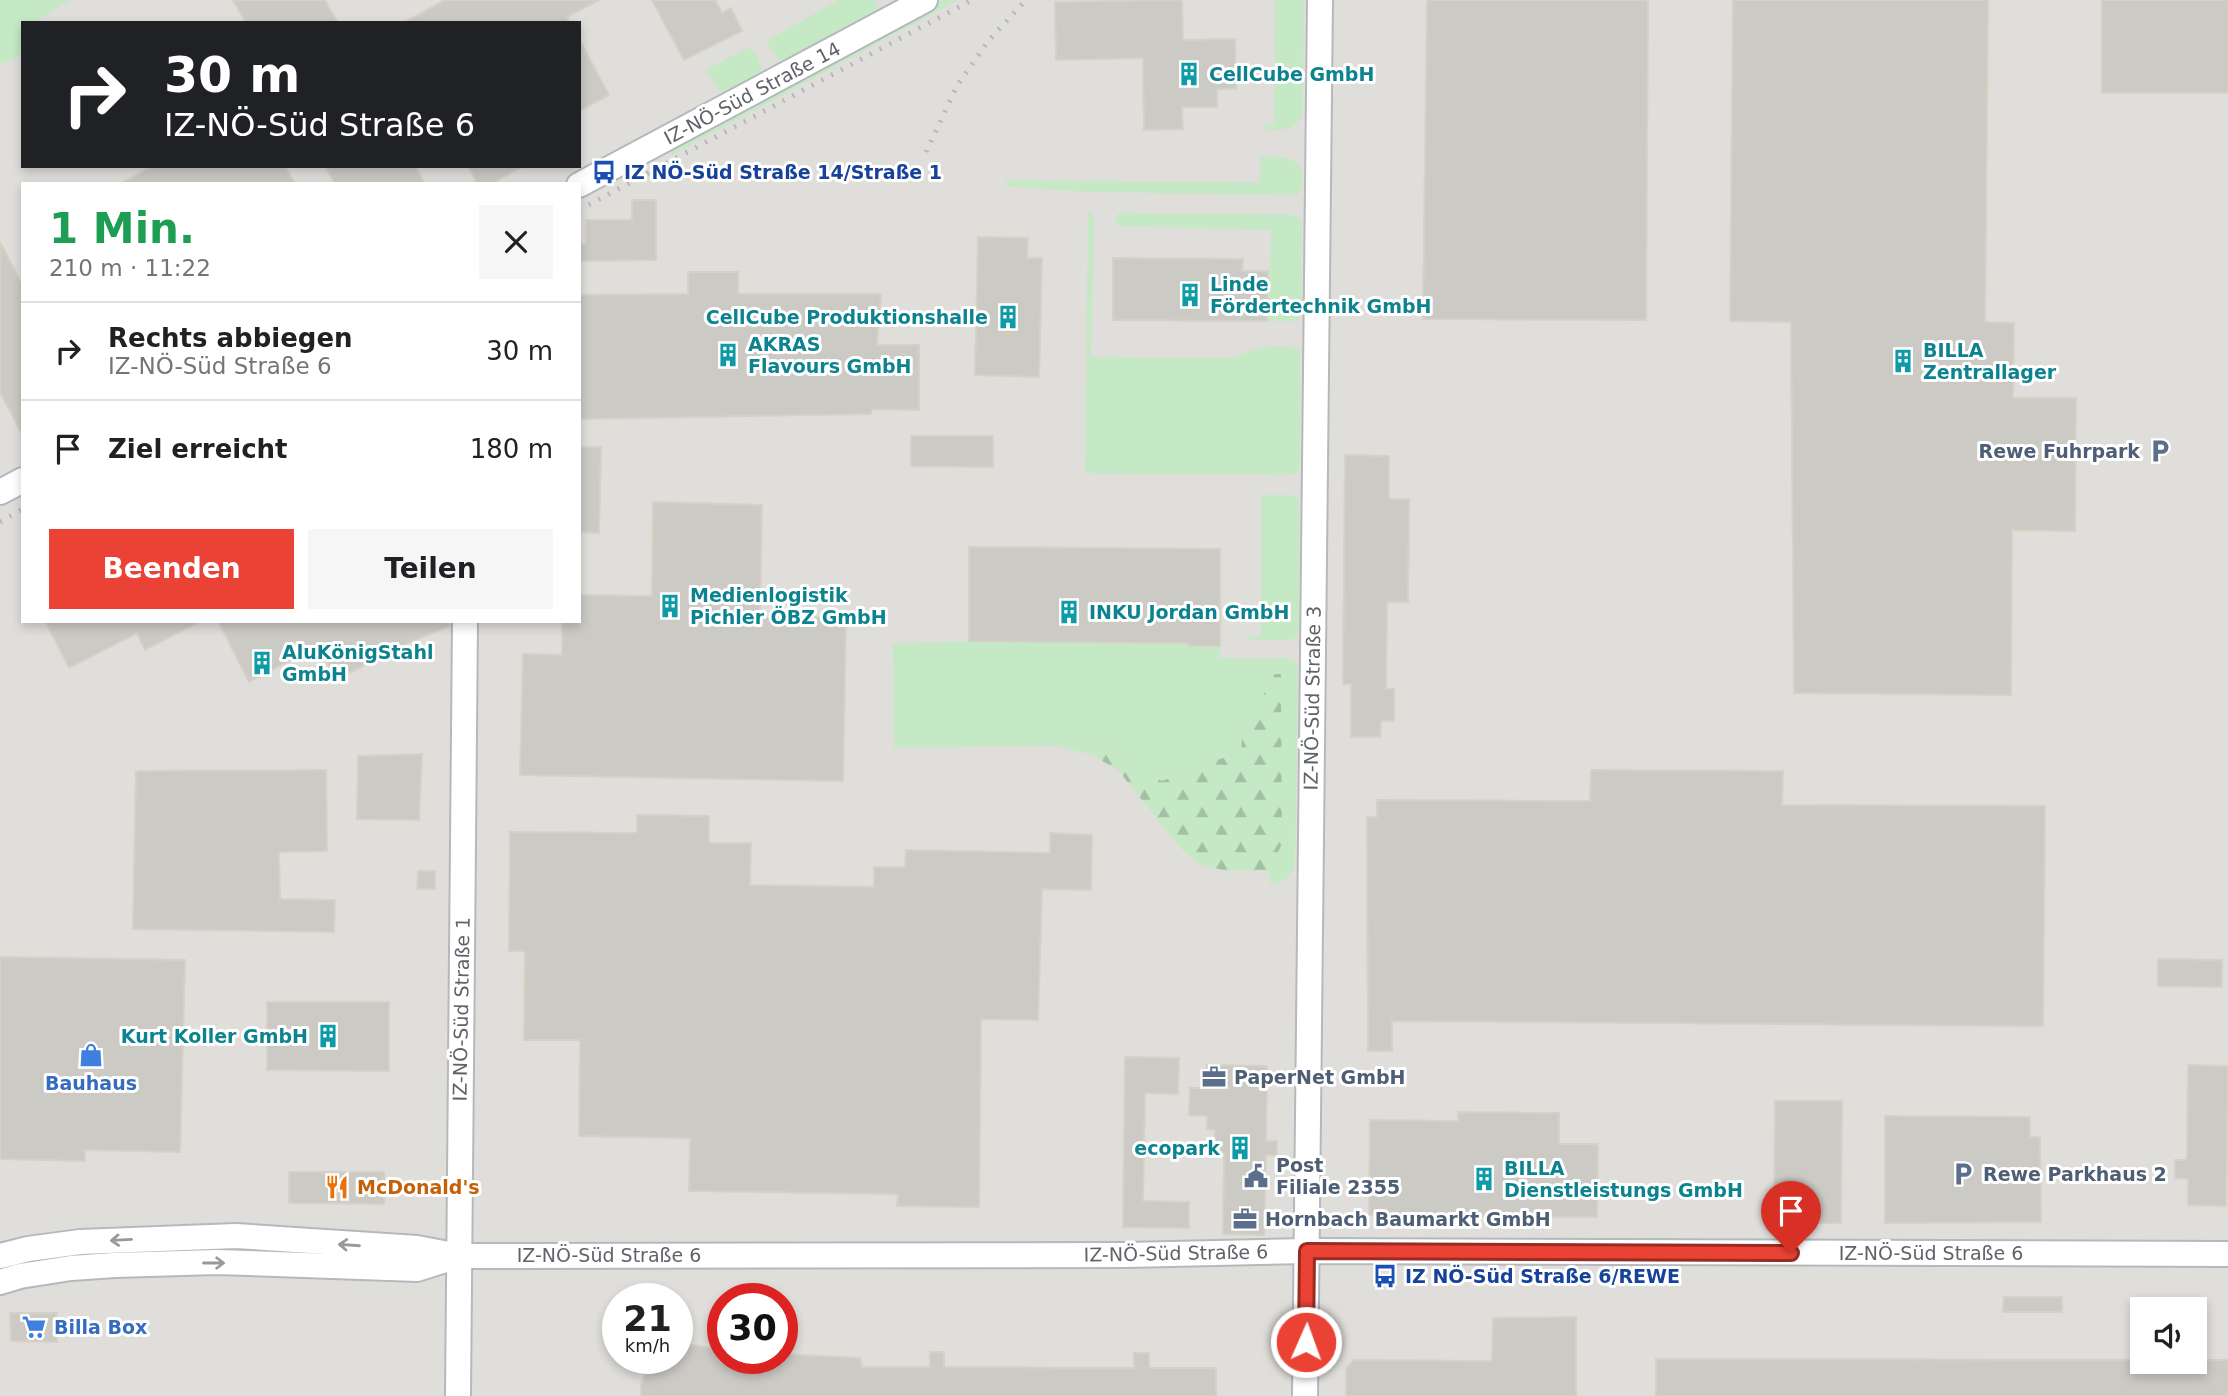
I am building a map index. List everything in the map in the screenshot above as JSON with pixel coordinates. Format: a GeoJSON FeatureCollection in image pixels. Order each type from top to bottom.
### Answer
{"type":"FeatureCollection","features":[{"type":"Feature","properties":{"kind":"street","name":"IZ-NÖ-Süd Straße 14"},"geometry":{"type":"LineString","coordinates":[[581,184],[925,0]]}},
{"type":"Feature","properties":{"kind":"street","name":"IZ-NÖ-Süd Straße 3"},"geometry":{"type":"LineString","coordinates":[[1305,1396],[1320,0]]}},
{"type":"Feature","properties":{"kind":"street"},"geometry":{"type":"LineString","coordinates":[[0,492],[21,481]]}},
{"type":"Feature","properties":{"kind":"street","name":"IZ-NÖ-Süd Straße 1"},"geometry":{"type":"LineString","coordinates":[[458,1396],[465,623]]}},
{"type":"Feature","properties":{"kind":"street","name":"IZ-NÖ-Süd Straße 6"},"geometry":{"type":"LineString","coordinates":[[0,1256],[80,1242],[236,1236],[417,1248],[459,1256],[1126,1255],[1307,1251],[2228,1254]]}},
{"type":"Feature","properties":{"kind":"street","name":"IZ-NÖ-Süd Straße 6"},"geometry":{"type":"LineString","coordinates":[[0,1282],[58,1270],[115,1265],[217,1262],[417,1269],[459,1256]]}},
{"type":"Feature","properties":{"kind":"shaded area"},"geometry":{"type":"Polygon","coordinates":[[[0,0],[2228,0],[2228,1396],[0,1396],[0,0]]]}},
{"type":"Feature","properties":{"kind":"green space"},"geometry":{"type":"Polygon","coordinates":[[[0,0],[71,0],[35,21],[21,21],[21,55],[0,65],[0,0]]]}},
{"type":"Feature","properties":{"kind":"green space"},"geometry":{"type":"Polygon","coordinates":[[[839,0],[874,0],[878,6],[874,13],[786,61],[777,59],[766,41],[839,0]]]}},
{"type":"Feature","properties":{"kind":"green space"},"geometry":{"type":"Polygon","coordinates":[[[942,0],[958,0],[670,156],[673,144],[942,0]]]}},
{"type":"Feature","properties":{"kind":"green space"},"geometry":{"type":"Polygon","coordinates":[[[1275,0],[1304,0],[1303,110],[1294,126],[1278,130],[1265,129],[1265,124],[1274,124],[1275,0]]]}},
{"type":"Feature","properties":{"kind":"green space"},"geometry":{"type":"Polygon","coordinates":[[[749,47],[757,56],[762,69],[753,78],[720,93],[706,69],[749,47]]]}},
{"type":"Feature","properties":{"kind":"green space"},"geometry":{"type":"Polygon","coordinates":[[[1261,156],[1295,161],[1303,172],[1300,192],[1295,195],[1088,192],[1006,186],[1006,180],[1260,183],[1261,156]]]}},
{"type":"Feature","properties":{"kind":"green space"},"geometry":{"type":"Polygon","coordinates":[[[1088,212],[1094,216],[1091,357],[1233,358],[1266,347],[1283,346],[1300,350],[1300,466],[1297,473],[1085,473],[1088,212]]]}},
{"type":"Feature","properties":{"kind":"green space"},"geometry":{"type":"Polygon","coordinates":[[[1118,213],[1293,215],[1300,218],[1301,317],[1295,321],[1267,321],[1271,230],[1118,226],[1118,213]]]}},
{"type":"Feature","properties":{"kind":"green space"},"geometry":{"type":"Polygon","coordinates":[[[1261,495],[1290,495],[1297,497],[1299,503],[1299,631],[1296,637],[1290,640],[1247,640],[1247,636],[1261,636],[1261,495]]]}},
{"type":"Feature","properties":{"kind":"green space"},"geometry":{"type":"Polygon","coordinates":[[[1169,583],[1220,646],[1220,658],[1288,658],[1295,661],[1298,668],[1295,863],[1292,872],[1283,880],[1270,884],[1269,870],[1282,844],[1267,674],[1259,709],[1256,714],[1243,721],[1241,753],[1209,762],[1162,781],[1101,740],[1092,755],[1053,745],[894,748],[893,644],[969,641],[1168,642],[1169,583]]]}},
{"type":"Feature","properties":{"kind":"green space"},"geometry":{"type":"Polygon","coordinates":[[[1267,674],[1281,674],[1282,844],[1269,870],[1227,871],[1199,864],[1181,849],[1118,770],[1092,755],[1101,740],[1162,781],[1209,762],[1241,753],[1243,720],[1256,713],[1259,708],[1267,674]]]}},
{"type":"Feature","properties":{"kind":"building"},"geometry":{"type":"Polygon","coordinates":[[[233,0],[325,0],[337,21],[245,21],[233,0]]]}},
{"type":"Feature","properties":{"kind":"building"},"geometry":{"type":"Polygon","coordinates":[[[445,0],[599,0],[567,17],[569,21],[407,21],[445,0]]]}},
{"type":"Feature","properties":{"kind":"building"},"geometry":{"type":"Polygon","coordinates":[[[652,0],[715,0],[722,13],[731,8],[742,31],[684,60],[652,0]]]}},
{"type":"Feature","properties":{"kind":"building","name":"CellCube GmbH"},"geometry":{"type":"Polygon","coordinates":[[[1182,0],[1183,40],[1235,39],[1236,89],[1217,89],[1217,107],[1182,107],[1183,129],[1144,130],[1143,58],[1056,60],[1055,2],[1182,0]]]}},
{"type":"Feature","properties":{"kind":"building"},"geometry":{"type":"Polygon","coordinates":[[[1427,0],[1648,0],[1646,320],[1423,319],[1427,0]]]}},
{"type":"Feature","properties":{"kind":"building","name":"BILLA Zentrallager"},"geometry":{"type":"Polygon","coordinates":[[[1733,0],[1988,0],[1985,322],[2014,323],[2013,398],[2076,398],[2075,531],[2012,530],[2011,695],[1794,693],[1791,322],[1730,321],[1733,0]]]}},
{"type":"Feature","properties":{"kind":"building"},"geometry":{"type":"Polygon","coordinates":[[[2102,0],[2228,0],[2228,93],[2102,93],[2102,0]]]}},
{"type":"Feature","properties":{"kind":"building"},"geometry":{"type":"Polygon","coordinates":[[[581,43],[609,95],[581,110],[581,43]]]}},
{"type":"Feature","properties":{"kind":"building"},"geometry":{"type":"Polygon","coordinates":[[[149,168],[286,168],[294,182],[124,182],[149,168]]]}},
{"type":"Feature","properties":{"kind":"building"},"geometry":{"type":"Polygon","coordinates":[[[326,168],[416,168],[424,182],[334,182],[326,168]]]}},
{"type":"Feature","properties":{"kind":"building"},"geometry":{"type":"Polygon","coordinates":[[[469,168],[519,168],[495,182],[476,182],[469,168]]]}},
{"type":"Feature","properties":{"kind":"building"},"geometry":{"type":"Polygon","coordinates":[[[632,200],[656,200],[656,260],[581,261],[581,244],[586,244],[586,220],[632,220],[632,200]]]}},
{"type":"Feature","properties":{"kind":"building","name":"CellCube Produktionshalle"},"geometry":{"type":"Polygon","coordinates":[[[978,237],[1028,238],[1027,258],[1042,258],[1039,377],[975,375],[978,237]]]}},
{"type":"Feature","properties":{"kind":"building"},"geometry":{"type":"Polygon","coordinates":[[[0,242],[21,282],[21,432],[0,392],[0,242]]]}},
{"type":"Feature","properties":{"kind":"building","name":"Linde Fördertechnik GmbH"},"geometry":{"type":"Polygon","coordinates":[[[1113,258],[1243,259],[1242,271],[1268,271],[1267,321],[1113,320],[1113,258]]]}},
{"type":"Feature","properties":{"kind":"building","name":"AKRAS Flavours GmbH"},"geometry":{"type":"Polygon","coordinates":[[[688,272],[738,272],[738,294],[881,294],[877,345],[919,345],[919,410],[872,409],[871,414],[581,419],[581,295],[688,294],[688,272]]]}},
{"type":"Feature","properties":{"kind":"building"},"geometry":{"type":"Polygon","coordinates":[[[911,436],[993,436],[993,467],[911,466],[911,436]]]}},
{"type":"Feature","properties":{"kind":"building"},"geometry":{"type":"Polygon","coordinates":[[[581,447],[601,447],[599,533],[581,532],[581,447]]]}},
{"type":"Feature","properties":{"kind":"building"},"geometry":{"type":"Polygon","coordinates":[[[1345,455],[1389,456],[1389,499],[1409,499],[1408,602],[1387,602],[1386,689],[1394,689],[1394,721],[1381,721],[1380,737],[1351,737],[1351,684],[1343,684],[1345,455]]]}},
{"type":"Feature","properties":{"kind":"building","name":"Medienlogistik Pichler ÖBZ GmbH"},"geometry":{"type":"Polygon","coordinates":[[[653,502],[762,505],[760,616],[846,618],[843,781],[520,775],[523,654],[562,655],[562,623],[581,623],[581,595],[652,596],[653,502]]]}},
{"type":"Feature","properties":{"kind":"building","name":"INKU Jordan GmbH"},"geometry":{"type":"Polygon","coordinates":[[[969,547],[1220,549],[1220,646],[1188,646],[1188,643],[969,641],[969,547]]]}},
{"type":"Feature","properties":{"kind":"building"},"geometry":{"type":"Polygon","coordinates":[[[46,623],[197,623],[145,650],[137,633],[69,668],[46,623]]]}},
{"type":"Feature","properties":{"kind":"building","name":"AluKönigStahl GmbH"},"geometry":{"type":"Polygon","coordinates":[[[219,623],[450,623],[450,626],[410,642],[336,680],[318,646],[249,682],[219,623]]]}},
{"type":"Feature","properties":{"kind":"building"},"geometry":{"type":"Polygon","coordinates":[[[422,754],[419,820],[357,819],[358,756],[422,754]]]}},
{"type":"Feature","properties":{"kind":"building"},"geometry":{"type":"Polygon","coordinates":[[[326,770],[327,851],[279,852],[280,899],[335,900],[334,932],[133,929],[136,771],[326,770]]]}},
{"type":"Feature","properties":{"kind":"building"},"geometry":{"type":"Polygon","coordinates":[[[1591,770],[1783,771],[1782,805],[2045,806],[2043,1026],[1392,1021],[1392,1051],[1368,1051],[1367,817],[1377,817],[1377,800],[1590,801],[1591,770]]]}},
{"type":"Feature","properties":{"kind":"building"},"geometry":{"type":"Polygon","coordinates":[[[637,815],[709,816],[709,843],[751,843],[750,885],[874,887],[874,867],[905,867],[906,850],[1050,853],[1050,833],[1092,835],[1091,890],[1042,889],[1038,1020],[981,1019],[979,1207],[897,1206],[898,1194],[689,1191],[690,1138],[579,1136],[580,1040],[524,1040],[525,951],[509,951],[510,832],[637,833],[637,815]]]}},
{"type":"Feature","properties":{"kind":"building"},"geometry":{"type":"Polygon","coordinates":[[[418,871],[435,871],[435,889],[417,889],[418,871]]]}},
{"type":"Feature","properties":{"kind":"building","name":"Bauhaus"},"geometry":{"type":"Polygon","coordinates":[[[0,957],[185,960],[180,1152],[85,1150],[85,1161],[0,1159],[0,957]]]}},
{"type":"Feature","properties":{"kind":"building"},"geometry":{"type":"Polygon","coordinates":[[[2158,959],[2222,960],[2222,987],[2158,986],[2158,959]]]}},
{"type":"Feature","properties":{"kind":"building","name":"Kurt Koller GmbH"},"geometry":{"type":"Polygon","coordinates":[[[267,1002],[389,1002],[389,1071],[267,1070],[267,1002]]]}},
{"type":"Feature","properties":{"kind":"building"},"geometry":{"type":"Polygon","coordinates":[[[1125,1057],[1179,1058],[1178,1094],[1145,1093],[1143,1201],[1189,1202],[1189,1228],[1123,1227],[1125,1057]]]}},
{"type":"Feature","properties":{"kind":"building","name":"ecopark"},"geometry":{"type":"Polygon","coordinates":[[[1207,1065],[1267,1066],[1266,1141],[1277,1141],[1277,1156],[1266,1155],[1264,1235],[1223,1234],[1224,1157],[1214,1157],[1215,1130],[1207,1129],[1207,1116],[1189,1115],[1190,1088],[1206,1088],[1207,1065]]]}},
{"type":"Feature","properties":{"kind":"building"},"geometry":{"type":"Polygon","coordinates":[[[2188,1065],[2228,1066],[2226,1206],[2188,1205],[2188,1179],[2175,1178],[2175,1160],[2187,1160],[2188,1065]]]}},
{"type":"Feature","properties":{"kind":"building"},"geometry":{"type":"Polygon","coordinates":[[[1775,1101],[1842,1101],[1841,1223],[1774,1223],[1775,1101]]]}},
{"type":"Feature","properties":{"kind":"building","name":"BILLA Dienstleistungs GmbH"},"geometry":{"type":"Polygon","coordinates":[[[1458,1112],[1559,1113],[1559,1144],[1598,1144],[1597,1217],[1369,1215],[1370,1120],[1458,1121],[1458,1112]]]}},
{"type":"Feature","properties":{"kind":"building","name":"Rewe Parkhaus 2"},"geometry":{"type":"Polygon","coordinates":[[[1885,1116],[2030,1117],[2030,1137],[2040,1137],[2041,1222],[1885,1223],[1885,1116]]]}},
{"type":"Feature","properties":{"kind":"building","name":"McDonald's"},"geometry":{"type":"Polygon","coordinates":[[[289,1172],[384,1172],[384,1204],[289,1203],[289,1172]]]}},
{"type":"Feature","properties":{"kind":"building"},"geometry":{"type":"Polygon","coordinates":[[[2004,1297],[2062,1297],[2062,1312],[2003,1312],[2004,1297]]]}},
{"type":"Feature","properties":{"kind":"building","name":"Billa Box"},"geometry":{"type":"Polygon","coordinates":[[[10,1313],[57,1313],[57,1342],[11,1341],[10,1313]]]}},
{"type":"Feature","properties":{"kind":"building"},"geometry":{"type":"Polygon","coordinates":[[[1576,1317],[1576,1396],[1346,1396],[1346,1368],[1354,1360],[1492,1361],[1493,1318],[1576,1317]]]}},
{"type":"Feature","properties":{"kind":"building"},"geometry":{"type":"Polygon","coordinates":[[[693,1345],[707,1347],[707,1374],[798,1374],[798,1355],[860,1358],[862,1367],[930,1367],[930,1352],[944,1352],[944,1367],[1134,1368],[1134,1353],[1149,1353],[1149,1368],[1216,1368],[1216,1396],[641,1396],[645,1374],[693,1374],[693,1345]]]}},
{"type":"Feature","properties":{"kind":"building"},"geometry":{"type":"Polygon","coordinates":[[[1656,1359],[2130,1360],[2130,1374],[2207,1374],[2207,1360],[2228,1360],[2228,1396],[1656,1396],[1656,1359]]]}},
{"type":"Feature","properties":{"kind":"railway"},"geometry":{"type":"LineString","coordinates":[[581,209],[972,0]]}},
{"type":"Feature","properties":{"kind":"railway"},"geometry":{"type":"LineString","coordinates":[[926,152],[958,84],[989,40],[1026,0]]}},
{"type":"Feature","properties":{"kind":"railway"},"geometry":{"type":"LineString","coordinates":[[0,522],[21,510]]}},
{"type":"Feature","properties":{"kind":"place","name":"CellCube GmbH"},"geometry":{"type":"Point","coordinates":[1189,74]}},
{"type":"Feature","properties":{"kind":"place","name":"IZ NÖ-Süd Straße 14/Straße 1"},"geometry":{"type":"Point","coordinates":[604,172]}},
{"type":"Feature","properties":{"kind":"place","name":"Linde Fördertechnik GmbH"},"geometry":{"type":"Point","coordinates":[1190,295]}},
{"type":"Feature","properties":{"kind":"place","name":"CellCube Produktionshalle"},"geometry":{"type":"Point","coordinates":[1008,317]}},
{"type":"Feature","properties":{"kind":"place","name":"AKRAS Flavours GmbH"},"geometry":{"type":"Point","coordinates":[728,355]}},
{"type":"Feature","properties":{"kind":"place","name":"BILLA Zentrallager"},"geometry":{"type":"Point","coordinates":[1903,361]}},
{"type":"Feature","properties":{"kind":"place","name":"Rewe Fuhrpark"},"geometry":{"type":"Point","coordinates":[2160,451]}},
{"type":"Feature","properties":{"kind":"place","name":"Medienlogistik Pichler ÖBZ GmbH"},"geometry":{"type":"Point","coordinates":[670,606]}},
{"type":"Feature","properties":{"kind":"place","name":"INKU Jordan GmbH"},"geometry":{"type":"Point","coordinates":[1069,612]}},
{"type":"Feature","properties":{"kind":"place","name":"AluKönigStahl GmbH"},"geometry":{"type":"Point","coordinates":[262,663]}},
{"type":"Feature","properties":{"kind":"place","name":"Kurt Koller GmbH"},"geometry":{"type":"Point","coordinates":[328,1036]}},
{"type":"Feature","properties":{"kind":"place","name":"Bauhaus"},"geometry":{"type":"Point","coordinates":[91,1055]}},
{"type":"Feature","properties":{"kind":"place","name":"PaperNet GmbH"},"geometry":{"type":"Point","coordinates":[1214,1077]}},
{"type":"Feature","properties":{"kind":"place","name":"ecopark"},"geometry":{"type":"Point","coordinates":[1240,1148]}},
{"type":"Feature","properties":{"kind":"place","name":"Rewe Parkhaus 2"},"geometry":{"type":"Point","coordinates":[1963,1174]}},
{"type":"Feature","properties":{"kind":"place","name":"Post Filiale 2355"},"geometry":{"type":"Point","coordinates":[1256,1176]}},
{"type":"Feature","properties":{"kind":"place","name":"BILLA Dienstleistungs GmbH"},"geometry":{"type":"Point","coordinates":[1484,1179]}},
{"type":"Feature","properties":{"kind":"place","name":"McDonald's"},"geometry":{"type":"Point","coordinates":[337,1187]}},
{"type":"Feature","properties":{"kind":"place","name":"Hornbach Baumarkt GmbH"},"geometry":{"type":"Point","coordinates":[1245,1219]}},
{"type":"Feature","properties":{"kind":"place","name":"IZ NÖ-Süd Straße 6/REWE"},"geometry":{"type":"Point","coordinates":[1385,1276]}},
{"type":"Feature","properties":{"kind":"place","name":"Billa Box"},"geometry":{"type":"Point","coordinates":[34,1327]}},
{"type":"Feature","properties":{"kind":"route"},"geometry":{"type":"LineString","coordinates":[[1306,1342],[1307,1251],[1791,1253]]}}]}
